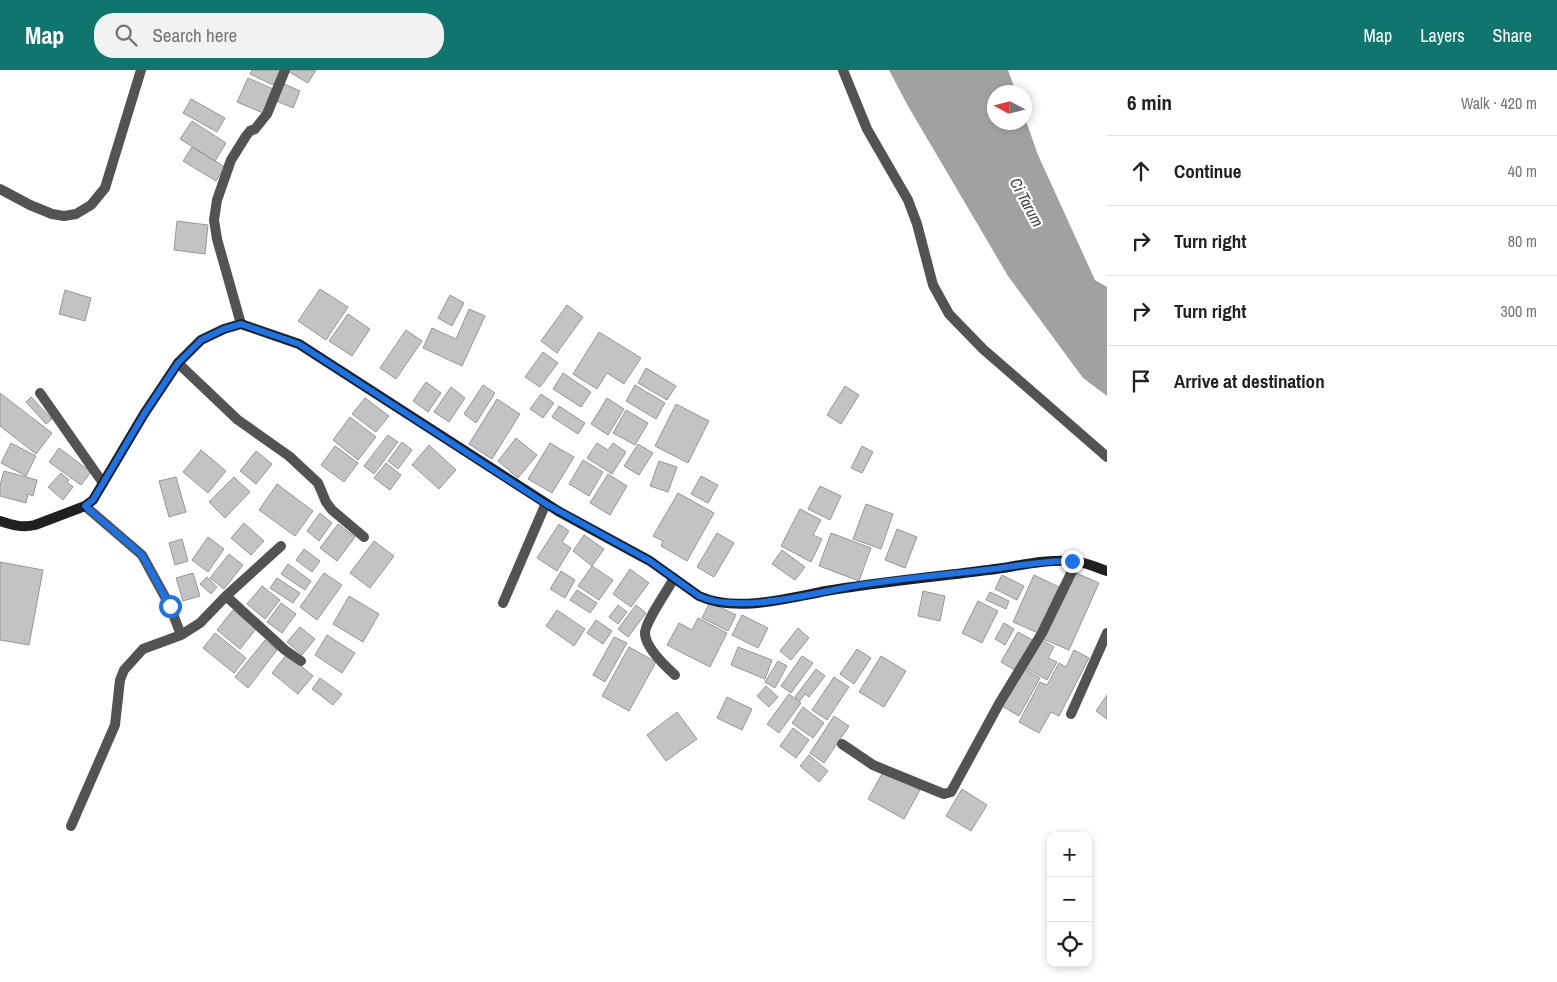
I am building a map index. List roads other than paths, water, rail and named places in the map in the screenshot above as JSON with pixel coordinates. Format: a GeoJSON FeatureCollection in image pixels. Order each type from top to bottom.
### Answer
{"type":"FeatureCollection","features":[{"type":"Feature","properties":{"kind":"street"},"geometry":{"type":"LineString","coordinates":[[0,189],[52,214],[64,216],[76,214],[91,205],[105,188],[141,70]]}},
{"type":"Feature","properties":{"kind":"street"},"geometry":{"type":"LineString","coordinates":[[241,324],[217,239],[214,220],[217,200],[232,160],[246,136],[255,129],[266,114],[285,70]]}},
{"type":"Feature","properties":{"kind":"street"},"geometry":{"type":"LineString","coordinates":[[843,70],[867,129],[908,200],[917,224],[933,285],[949,314],[983,349],[1107,457]]}},
{"type":"Feature","properties":{"kind":"street"},"geometry":{"type":"LineString","coordinates":[[0,521],[26,527],[85,506],[93,500],[144,414],[178,363],[201,340],[224,329],[241,324],[299,344],[546,504],[650,561],[707,600],[722,603],[757,603],[861,585],[1055,560],[1077,562],[1107,571]]}},
{"type":"Feature","properties":{"kind":"street"},"geometry":{"type":"LineString","coordinates":[[178,363],[238,420],[296,462],[318,483],[326,502],[332,510],[364,537]]}},
{"type":"Feature","properties":{"kind":"street"},"geometry":{"type":"LineString","coordinates":[[40,393],[103,483]]}},
{"type":"Feature","properties":{"kind":"street"},"geometry":{"type":"LineString","coordinates":[[503,603],[546,504]]}},
{"type":"Feature","properties":{"kind":"street"},"geometry":{"type":"LineString","coordinates":[[85,506],[142,555],[170,606],[181,635]]}},
{"type":"Feature","properties":{"kind":"street"},"geometry":{"type":"LineString","coordinates":[[71,826],[114,725],[120,680],[124,670],[143,649],[181,635],[200,622],[282,546]]}},
{"type":"Feature","properties":{"kind":"street"},"geometry":{"type":"LineString","coordinates":[[842,744],[873,765],[944,794],[952,792],[1000,702],[1042,633],[1077,562]]}},
{"type":"Feature","properties":{"kind":"street"},"geometry":{"type":"LineString","coordinates":[[674,578],[647,626],[645,634],[657,658],[675,675]]}},
{"type":"Feature","properties":{"kind":"street"},"geometry":{"type":"LineString","coordinates":[[226,596],[285,650],[301,660]]}},
{"type":"Feature","properties":{"kind":"street"},"geometry":{"type":"LineString","coordinates":[[1071,714],[1107,633]]}},
{"type":"Feature","properties":{"kind":"water","name":"Ci Tarum"},"geometry":{"type":"Polygon","coordinates":[[[889,70],[1008,70],[1013,85],[987,85],[987,130],[1029,130],[1038,155],[1095,280],[1107,287],[1107,396],[1083,378],[1008,276],[908,106],[889,70]]]}}]}
